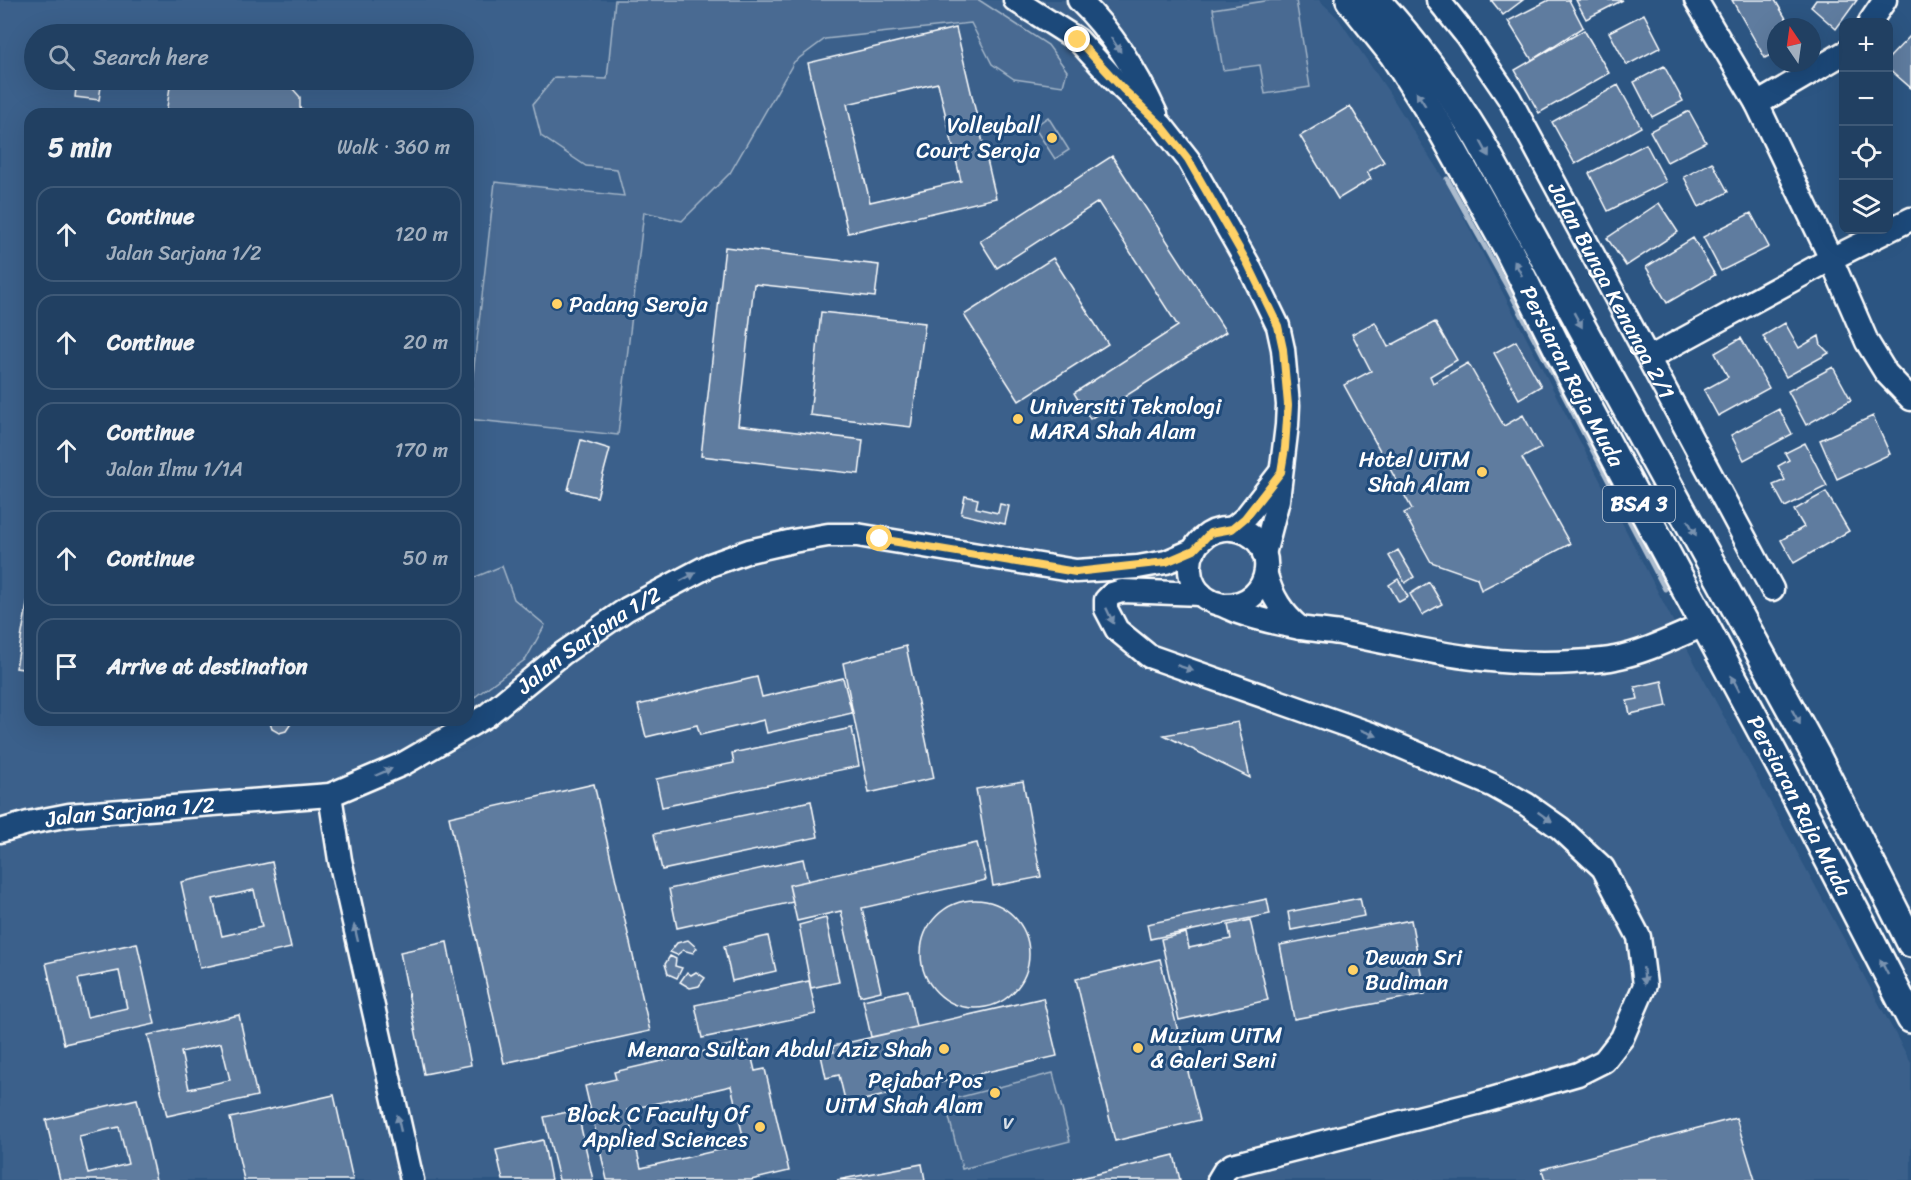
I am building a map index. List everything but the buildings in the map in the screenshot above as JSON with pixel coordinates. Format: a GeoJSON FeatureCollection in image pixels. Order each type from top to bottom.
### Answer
{"type":"FeatureCollection","features":[{"type":"Feature","properties":{"kind":"main road","name":"Persiaran Raja Muda"},"geometry":{"type":"LineString","coordinates":[[1350,0],[1393,54],[1448,141],[1509,251],[1574,381],[1785,775],[1911,1019]]}},
{"type":"Feature","properties":{"kind":"main road","name":"Persiaran Raja Muda"},"geometry":{"type":"LineString","coordinates":[[1377,0],[1421,54],[1479,139],[1817,757],[1911,943]]}},
{"type":"Feature","properties":{"kind":"main road"},"geometry":{"type":"LineString","coordinates":[[1785,775],[1797,782],[1808,784],[1817,772],[1817,757]]}},
{"type":"Feature","properties":{"kind":"street"},"geometry":{"type":"LineString","coordinates":[[1015,0],[1078,40],[1123,89],[1162,126],[1188,159],[1248,264],[1278,326],[1283,349],[1288,405],[1278,500],[1257,592],[1250,599],[1232,606],[1222,605]]}},
{"type":"Feature","properties":{"kind":"street"},"geometry":{"type":"LineString","coordinates":[[1079,0],[1099,19],[1141,82],[1162,126]]}},
{"type":"Feature","properties":{"kind":"street","name":"Jalan Bunga Kenanga 2/1"},"geometry":{"type":"LineString","coordinates":[[1438,0],[1466,34],[1509,98],[1772,589]]}},
{"type":"Feature","properties":{"kind":"street"},"geometry":{"type":"LineString","coordinates":[[1696,0],[1757,104],[1831,259],[1867,342],[1886,373],[1911,399]]}},
{"type":"Feature","properties":{"kind":"street"},"geometry":{"type":"LineString","coordinates":[[1873,18],[1886,0]]}},
{"type":"Feature","properties":{"kind":"street"},"geometry":{"type":"LineString","coordinates":[[1757,104],[1839,56]]}},
{"type":"Feature","properties":{"kind":"street"},"geometry":{"type":"LineString","coordinates":[[1649,358],[1831,259],[1911,219]]}},
{"type":"Feature","properties":{"kind":"street"},"geometry":{"type":"LineString","coordinates":[[1281,472],[1245,518],[1232,529],[1210,533],[1194,550],[1190,573],[1196,588],[1207,600],[1239,613],[1300,628],[1472,658],[1546,663],[1615,658],[1664,642],[1704,625]]}},
{"type":"Feature","properties":{"kind":"street"},"geometry":{"type":"LineString","coordinates":[[1232,529],[1255,540],[1265,564],[1269,587],[1282,610],[1300,628]]}},
{"type":"Feature","properties":{"kind":"street","name":"Jalan Sarjana 1/2"},"geometry":{"type":"LineString","coordinates":[[474,723],[486,716],[562,654],[627,609],[710,565],[749,550],[828,535],[857,535],[1076,572],[1166,562],[1194,550]]}},
{"type":"Feature","properties":{"kind":"street"},"geometry":{"type":"LineString","coordinates":[[1201,594],[1122,591],[1112,594],[1106,600],[1106,609],[1117,630],[1149,656],[1374,735],[1492,785],[1526,804],[1560,828],[1603,868],[1639,937],[1645,985],[1622,1038],[1604,1061],[1578,1074],[1481,1102],[1232,1165],[1225,1170],[1219,1180]]}},
{"type":"Feature","properties":{"kind":"street","name":"Jalan Sarjana 1/2"},"geometry":{"type":"LineString","coordinates":[[0,831],[69,815],[330,795],[403,764],[469,726]]}},
{"type":"Feature","properties":{"kind":"street"},"geometry":{"type":"LineString","coordinates":[[330,795],[340,860],[412,1180]]}},
{"type":"Feature","properties":{"kind":"shaded area","name":"Universiti Teknologi MARA Shah Alam"},"geometry":{"type":"Polygon","coordinates":[[[0,0],[1319,0],[1338,18],[1388,91],[1446,183],[1690,654],[1911,1063],[1911,1180],[0,1180],[0,0]]]}},
{"type":"Feature","properties":{"kind":"green space"},"geometry":{"type":"Polygon","coordinates":[[[615,0],[979,0],[1048,45],[1067,71],[1063,86],[1014,79],[992,64],[971,23],[825,39],[794,62],[730,173],[682,221],[644,212],[618,435],[474,420],[474,366],[495,182],[624,196],[617,169],[586,166],[541,136],[533,104],[555,77],[607,79],[615,0]]]}},
{"type":"Feature","properties":{"kind":"green space"},"geometry":{"type":"Polygon","coordinates":[[[1271,0],[1296,0],[1310,87],[1265,94],[1260,65],[1223,70],[1213,9],[1271,0]]]}},
{"type":"Feature","properties":{"kind":"green space","name":"Volleyball Court Seroja"},"geometry":{"type":"Polygon","coordinates":[[[1048,117],[1069,150],[1055,159],[1034,127],[1048,117]]]}},
{"type":"Feature","properties":{"kind":"green space"},"geometry":{"type":"Polygon","coordinates":[[[502,566],[514,599],[545,625],[526,659],[474,698],[474,578],[502,566]]]}},
{"type":"Feature","properties":{"kind":"green space","name":"v"},"geometry":{"type":"Polygon","coordinates":[[[1053,1073],[1070,1141],[962,1169],[945,1101],[1053,1073]]]}},
{"type":"Feature","properties":{"kind":"waterway"},"geometry":{"type":"LineString","coordinates":[[1447,179],[1509,290],[1665,589]]}},
{"type":"Feature","properties":{"kind":"place","name":"Volleyball Court Seroja"},"geometry":{"type":"Point","coordinates":[1052,138]}},
{"type":"Feature","properties":{"kind":"place","name":"Padang Seroja"},"geometry":{"type":"Point","coordinates":[557,304]}},
{"type":"Feature","properties":{"kind":"place","name":"Universiti Teknologi MARA Shah Alam"},"geometry":{"type":"Point","coordinates":[1018,419]}},
{"type":"Feature","properties":{"kind":"place","name":"Hotel UiTM Shah Alam"},"geometry":{"type":"Point","coordinates":[1482,472]}},
{"type":"Feature","properties":{"kind":"place","name":"Dewan Sri Budiman"},"geometry":{"type":"Point","coordinates":[1353,970]}},
{"type":"Feature","properties":{"kind":"place","name":"Muzium UiTM & Galeri Seni"},"geometry":{"type":"Point","coordinates":[1138,1048]}},
{"type":"Feature","properties":{"kind":"place","name":"Menara Sultan Abdul Aziz Shah"},"geometry":{"type":"Point","coordinates":[944,1049]}},
{"type":"Feature","properties":{"kind":"place","name":"Pejabat Pos UiTM Shah Alam"},"geometry":{"type":"Point","coordinates":[995,1093]}},
{"type":"Feature","properties":{"kind":"place","name":"Block C Faculty Of Applied Sciences"},"geometry":{"type":"Point","coordinates":[760,1127]}},
{"type":"Feature","properties":{"kind":"route"},"geometry":{"type":"LineString","coordinates":[[880,539],[1076,572],[1138,567],[1166,562],[1194,550],[1198,543],[1210,533],[1232,529],[1245,518],[1281,472],[1288,405],[1283,349],[1278,326],[1248,264],[1188,159],[1162,126],[1123,89],[1078,40]]}}]}
